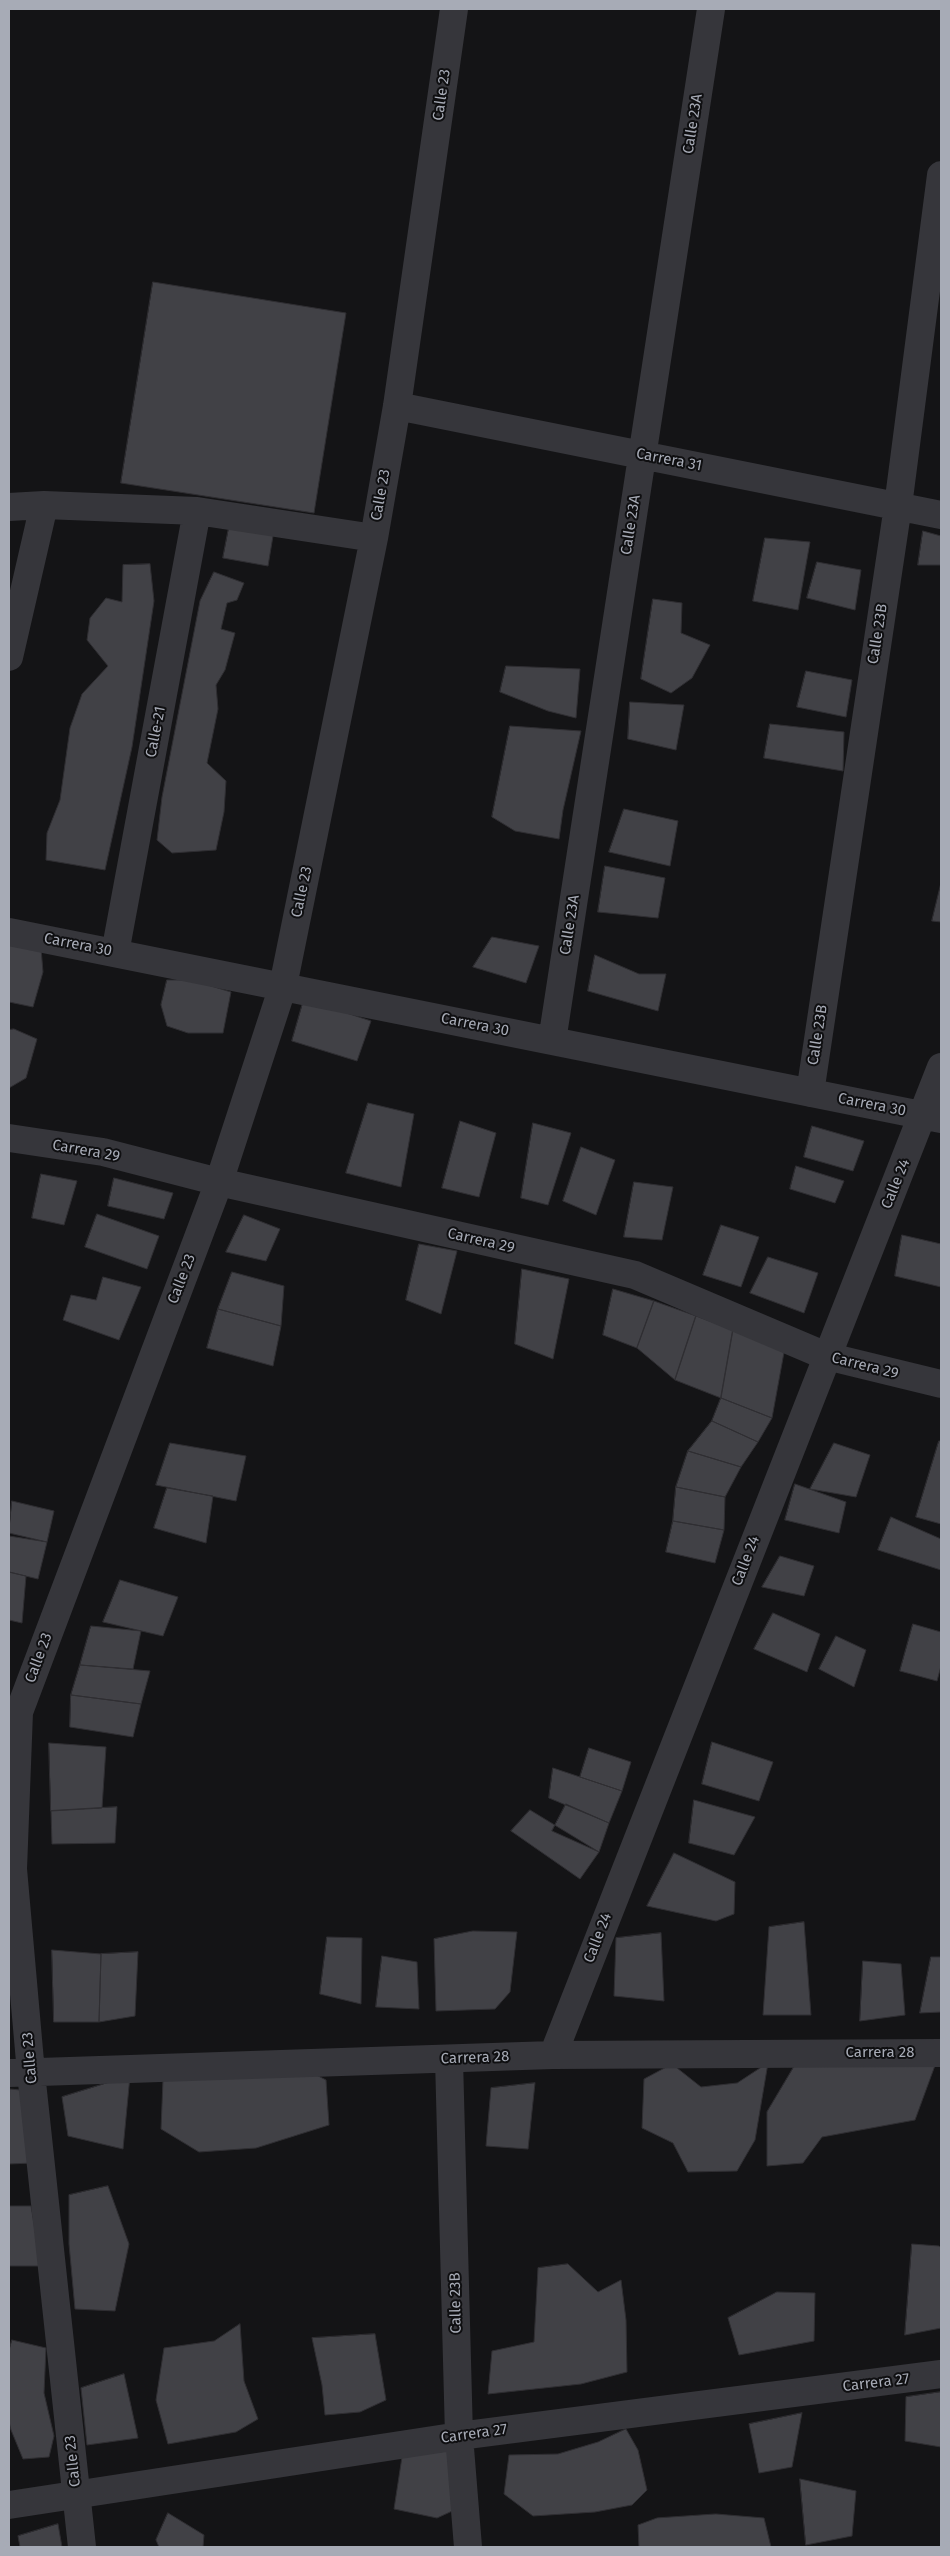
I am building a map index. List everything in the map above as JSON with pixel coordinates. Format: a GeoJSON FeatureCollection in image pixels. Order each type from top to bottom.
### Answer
{"type":"FeatureCollection","features":[{"type":"Feature","properties":{"kind":"street","name":"Calle 23"},"geometry":{"type":"LineString","coordinates":[[82,2547],[77,2494],[20,2073],[13,1869],[14,1711],[219,1182],[282,986],[374,538],[397,406],[454,9]]}},
{"type":"Feature","properties":{"kind":"street","name":"Calle 23A"},"geometry":{"type":"LineString","coordinates":[[552,1040],[711,9]]}},
{"type":"Feature","properties":{"kind":"street","name":"Calle 23B"},"geometry":{"type":"LineString","coordinates":[[810,1092],[898,506],[941,175]]}},
{"type":"Feature","properties":{"kind":"street","name":"Carrera 31"},"geometry":{"type":"LineString","coordinates":[[397,406],[941,515]]}},
{"type":"Feature","properties":{"kind":"street"},"geometry":{"type":"LineString","coordinates":[[9,507],[44,505],[197,511],[374,538]]}},
{"type":"Feature","properties":{"kind":"street"},"geometry":{"type":"LineString","coordinates":[[9,657],[44,505]]}},
{"type":"Feature","properties":{"kind":"street","name":"Calle-21"},"geometry":{"type":"LineString","coordinates":[[115,953],[197,511]]}},
{"type":"Feature","properties":{"kind":"street","name":"Carrera 30"},"geometry":{"type":"LineString","coordinates":[[9,932],[932,1117]]}},
{"type":"Feature","properties":{"kind":"street","name":"Calle 24"},"geometry":{"type":"LineString","coordinates":[[553,2055],[826,1356],[932,1117],[941,1067]]}},
{"type":"Feature","properties":{"kind":"street","name":"Carrera 29"},"geometry":{"type":"LineString","coordinates":[[9,1138],[103,1152],[219,1182],[635,1275],[826,1356],[941,1384]]}},
{"type":"Feature","properties":{"kind":"street","name":"Carrera 28"},"geometry":{"type":"LineString","coordinates":[[20,2073],[553,2055],[941,2053]]}},
{"type":"Feature","properties":{"kind":"street","name":"Calle 23B"},"geometry":{"type":"LineString","coordinates":[[449,2059],[459,2436],[468,2547]]}},
{"type":"Feature","properties":{"kind":"street","name":"Carrera 27"},"geometry":{"type":"LineString","coordinates":[[9,2505],[459,2436],[941,2374]]}},
{"type":"Feature","properties":{"kind":"building"},"geometry":{"type":"Polygon","coordinates":[[[153,282],[346,313],[314,513],[121,483],[153,282]]]}},
{"type":"Feature","properties":{"kind":"building"},"geometry":{"type":"Polygon","coordinates":[[[230,522],[274,530],[268,566],[223,558],[230,522]]]}},
{"type":"Feature","properties":{"kind":"building"},"geometry":{"type":"Polygon","coordinates":[[[923,531],[941,536],[941,565],[918,565],[923,531]]]}},
{"type":"Feature","properties":{"kind":"building"},"geometry":{"type":"Polygon","coordinates":[[[765,538],[810,542],[798,610],[753,601],[765,538]]]}},
{"type":"Feature","properties":{"kind":"building"},"geometry":{"type":"Polygon","coordinates":[[[817,562],[861,570],[855,610],[807,598],[817,562]]]}},
{"type":"Feature","properties":{"kind":"building"},"geometry":{"type":"Polygon","coordinates":[[[150,564],[154,601],[132,747],[105,870],[46,860],[47,833],[60,800],[70,728],[82,694],[108,666],[87,640],[90,618],[106,598],[122,602],[123,565],[150,564]]]}},
{"type":"Feature","properties":{"kind":"building"},"geometry":{"type":"Polygon","coordinates":[[[214,572],[244,583],[237,600],[227,603],[221,629],[235,633],[225,670],[216,685],[218,709],[207,763],[226,781],[224,812],[216,850],[172,853],[157,840],[162,797],[200,601],[214,572]]]}},
{"type":"Feature","properties":{"kind":"building"},"geometry":{"type":"Polygon","coordinates":[[[653,599],[682,603],[681,633],[710,645],[692,678],[671,693],[641,679],[653,599]]]}},
{"type":"Feature","properties":{"kind":"building"},"geometry":{"type":"Polygon","coordinates":[[[506,666],[580,669],[576,718],[548,711],[500,692],[506,666]]]}},
{"type":"Feature","properties":{"kind":"building"},"geometry":{"type":"Polygon","coordinates":[[[806,671],[852,680],[846,717],[797,707],[806,671]]]}},
{"type":"Feature","properties":{"kind":"building"},"geometry":{"type":"Polygon","coordinates":[[[630,702],[684,705],[676,750],[628,739],[630,702]]]}},
{"type":"Feature","properties":{"kind":"building"},"geometry":{"type":"Polygon","coordinates":[[[770,724],[844,732],[843,771],[764,758],[770,724]]]}},
{"type":"Feature","properties":{"kind":"building"},"geometry":{"type":"Polygon","coordinates":[[[510,726],[581,731],[563,810],[559,839],[515,831],[492,817],[510,726]]]}},
{"type":"Feature","properties":{"kind":"building"},"geometry":{"type":"Polygon","coordinates":[[[624,809],[678,821],[670,866],[609,852],[624,809]]]}},
{"type":"Feature","properties":{"kind":"building"},"geometry":{"type":"Polygon","coordinates":[[[605,866],[665,878],[658,918],[598,912],[605,866]]]}},
{"type":"Feature","properties":{"kind":"building"},"geometry":{"type":"Polygon","coordinates":[[[941,883],[941,922],[932,921],[941,883]]]}},
{"type":"Feature","properties":{"kind":"building"},"geometry":{"type":"Polygon","coordinates":[[[492,937],[539,946],[526,983],[473,967],[492,937]]]}},
{"type":"Feature","properties":{"kind":"building"},"geometry":{"type":"Polygon","coordinates":[[[9,941],[41,948],[43,972],[33,1007],[9,1002],[9,941]]]}},
{"type":"Feature","properties":{"kind":"building"},"geometry":{"type":"Polygon","coordinates":[[[595,955],[639,974],[666,974],[658,1011],[588,991],[595,955]]]}},
{"type":"Feature","properties":{"kind":"building"},"geometry":{"type":"Polygon","coordinates":[[[167,980],[191,980],[231,992],[223,1033],[188,1033],[167,1026],[161,1005],[167,980]]]}},
{"type":"Feature","properties":{"kind":"building"},"geometry":{"type":"Polygon","coordinates":[[[304,999],[371,1021],[357,1061],[292,1041],[304,999]]]}},
{"type":"Feature","properties":{"kind":"building"},"geometry":{"type":"Polygon","coordinates":[[[14,1029],[37,1039],[26,1078],[9,1088],[9,1030],[14,1029]]]}},
{"type":"Feature","properties":{"kind":"building"},"geometry":{"type":"Polygon","coordinates":[[[368,1103],[414,1114],[401,1187],[346,1173],[368,1103]]]}},
{"type":"Feature","properties":{"kind":"building"},"geometry":{"type":"Polygon","coordinates":[[[460,1121],[496,1133],[479,1197],[442,1188],[460,1121]]]}},
{"type":"Feature","properties":{"kind":"building"},"geometry":{"type":"Polygon","coordinates":[[[533,1123],[571,1133],[548,1205],[521,1198],[533,1123]]]}},
{"type":"Feature","properties":{"kind":"building"},"geometry":{"type":"Polygon","coordinates":[[[812,1126],[864,1141],[853,1171],[804,1157],[812,1126]]]}},
{"type":"Feature","properties":{"kind":"building"},"geometry":{"type":"Polygon","coordinates":[[[581,1147],[615,1160],[596,1215],[563,1201],[581,1147]]]}},
{"type":"Feature","properties":{"kind":"building"},"geometry":{"type":"Polygon","coordinates":[[[796,1166],[844,1181],[835,1203],[790,1189],[796,1166]]]}},
{"type":"Feature","properties":{"kind":"building"},"geometry":{"type":"Polygon","coordinates":[[[41,1174],[77,1181],[64,1225],[32,1218],[41,1174]]]}},
{"type":"Feature","properties":{"kind":"building"},"geometry":{"type":"Polygon","coordinates":[[[114,1178],[173,1193],[164,1219],[108,1206],[114,1178]]]}},
{"type":"Feature","properties":{"kind":"building"},"geometry":{"type":"Polygon","coordinates":[[[634,1182],[673,1187],[662,1240],[624,1237],[634,1182]]]}},
{"type":"Feature","properties":{"kind":"building"},"geometry":{"type":"Polygon","coordinates":[[[97,1214],[159,1236],[147,1269],[85,1247],[97,1214]]]}},
{"type":"Feature","properties":{"kind":"building"},"geometry":{"type":"Polygon","coordinates":[[[244,1215],[280,1229],[266,1261],[226,1252],[244,1215]]]}},
{"type":"Feature","properties":{"kind":"building"},"geometry":{"type":"Polygon","coordinates":[[[721,1225],[759,1237],[741,1287],[703,1275],[721,1225]]]}},
{"type":"Feature","properties":{"kind":"building"},"geometry":{"type":"Polygon","coordinates":[[[902,1235],[941,1244],[941,1287],[895,1276],[902,1235]]]}},
{"type":"Feature","properties":{"kind":"building"},"geometry":{"type":"Polygon","coordinates":[[[419,1244],[457,1251],[441,1314],[406,1300],[419,1244]]]}},
{"type":"Feature","properties":{"kind":"building"},"geometry":{"type":"Polygon","coordinates":[[[768,1257],[818,1273],[804,1313],[750,1293],[768,1257]]]}},
{"type":"Feature","properties":{"kind":"building"},"geometry":{"type":"Polygon","coordinates":[[[522,1269],[569,1279],[553,1359],[515,1344],[522,1269]]]}},
{"type":"Feature","properties":{"kind":"building"},"geometry":{"type":"Polygon","coordinates":[[[232,1272],[284,1286],[281,1326],[218,1309],[232,1272]]]}},
{"type":"Feature","properties":{"kind":"building"},"geometry":{"type":"Polygon","coordinates":[[[103,1277],[141,1287],[119,1340],[63,1320],[71,1295],[96,1300],[103,1277]]]}},
{"type":"Feature","properties":{"kind":"building"},"geometry":{"type":"Polygon","coordinates":[[[613,1289],[654,1301],[637,1348],[603,1335],[613,1289]]]}},
{"type":"Feature","properties":{"kind":"building"},"geometry":{"type":"Polygon","coordinates":[[[654,1301],[696,1316],[675,1380],[637,1348],[654,1301]]]}},
{"type":"Feature","properties":{"kind":"building"},"geometry":{"type":"Polygon","coordinates":[[[218,1309],[281,1326],[273,1366],[207,1348],[218,1309]]]}},
{"type":"Feature","properties":{"kind":"building"},"geometry":{"type":"Polygon","coordinates":[[[696,1316],[733,1330],[721,1398],[675,1380],[696,1316]]]}},
{"type":"Feature","properties":{"kind":"building"},"geometry":{"type":"Polygon","coordinates":[[[733,1330],[785,1347],[772,1418],[721,1398],[733,1330]]]}},
{"type":"Feature","properties":{"kind":"building"},"geometry":{"type":"Polygon","coordinates":[[[721,1398],[772,1418],[758,1442],[712,1421],[721,1398]]]}},
{"type":"Feature","properties":{"kind":"building"},"geometry":{"type":"Polygon","coordinates":[[[712,1421],[758,1442],[741,1467],[688,1451],[712,1421]]]}},
{"type":"Feature","properties":{"kind":"building"},"geometry":{"type":"Polygon","coordinates":[[[939,1441],[941,1441],[941,1524],[916,1517],[939,1441]]]}},
{"type":"Feature","properties":{"kind":"building"},"geometry":{"type":"Polygon","coordinates":[[[170,1443],[246,1456],[236,1501],[156,1485],[170,1443]]]}},
{"type":"Feature","properties":{"kind":"building"},"geometry":{"type":"Polygon","coordinates":[[[834,1443],[870,1455],[856,1497],[810,1489],[834,1443]]]}},
{"type":"Feature","properties":{"kind":"building"},"geometry":{"type":"Polygon","coordinates":[[[688,1451],[741,1467],[725,1497],[676,1487],[688,1451]]]}},
{"type":"Feature","properties":{"kind":"building"},"geometry":{"type":"Polygon","coordinates":[[[795,1484],[846,1502],[839,1533],[785,1520],[795,1484]]]}},
{"type":"Feature","properties":{"kind":"building"},"geometry":{"type":"Polygon","coordinates":[[[676,1487],[725,1497],[724,1530],[673,1521],[676,1487]]]}},
{"type":"Feature","properties":{"kind":"building"},"geometry":{"type":"Polygon","coordinates":[[[167,1488],[213,1496],[206,1543],[154,1528],[167,1488]]]}},
{"type":"Feature","properties":{"kind":"building"},"geometry":{"type":"Polygon","coordinates":[[[12,1501],[54,1511],[47,1542],[9,1533],[12,1501]]]}},
{"type":"Feature","properties":{"kind":"building"},"geometry":{"type":"Polygon","coordinates":[[[891,1517],[941,1539],[941,1570],[878,1550],[891,1517]]]}},
{"type":"Feature","properties":{"kind":"building"},"geometry":{"type":"Polygon","coordinates":[[[673,1521],[724,1530],[715,1563],[666,1552],[673,1521]]]}},
{"type":"Feature","properties":{"kind":"building"},"geometry":{"type":"Polygon","coordinates":[[[9,1536],[47,1542],[38,1579],[9,1572],[9,1536]]]}},
{"type":"Feature","properties":{"kind":"building"},"geometry":{"type":"Polygon","coordinates":[[[780,1556],[814,1566],[804,1596],[762,1587],[780,1556]]]}},
{"type":"Feature","properties":{"kind":"building"},"geometry":{"type":"Polygon","coordinates":[[[9,1572],[26,1576],[22,1623],[9,1620],[9,1572]]]}},
{"type":"Feature","properties":{"kind":"building"},"geometry":{"type":"Polygon","coordinates":[[[120,1580],[178,1597],[163,1636],[103,1622],[120,1580]]]}},
{"type":"Feature","properties":{"kind":"building"},"geometry":{"type":"Polygon","coordinates":[[[773,1613],[820,1634],[807,1672],[754,1649],[773,1613]]]}},
{"type":"Feature","properties":{"kind":"building"},"geometry":{"type":"Polygon","coordinates":[[[913,1624],[941,1632],[941,1666],[937,1681],[900,1671],[913,1624]]]}},
{"type":"Feature","properties":{"kind":"building"},"geometry":{"type":"Polygon","coordinates":[[[91,1626],[141,1631],[133,1669],[80,1665],[91,1626]]]}},
{"type":"Feature","properties":{"kind":"building"},"geometry":{"type":"Polygon","coordinates":[[[836,1636],[866,1650],[854,1687],[819,1669],[836,1636]]]}},
{"type":"Feature","properties":{"kind":"building"},"geometry":{"type":"Polygon","coordinates":[[[80,1665],[150,1671],[141,1704],[71,1695],[80,1665]]]}},
{"type":"Feature","properties":{"kind":"building"},"geometry":{"type":"Polygon","coordinates":[[[71,1695],[141,1704],[133,1737],[70,1727],[71,1695]]]}},
{"type":"Feature","properties":{"kind":"building"},"geometry":{"type":"Polygon","coordinates":[[[712,1742],[773,1762],[759,1801],[702,1784],[712,1742]]]}},
{"type":"Feature","properties":{"kind":"building"},"geometry":{"type":"Polygon","coordinates":[[[49,1743],[106,1747],[102,1808],[51,1811],[49,1743]]]}},
{"type":"Feature","properties":{"kind":"building"},"geometry":{"type":"Polygon","coordinates":[[[589,1748],[631,1762],[622,1791],[580,1777],[589,1748]]]}},
{"type":"Feature","properties":{"kind":"building"},"geometry":{"type":"Polygon","coordinates":[[[553,1768],[622,1791],[609,1823],[549,1798],[553,1768]]]}},
{"type":"Feature","properties":{"kind":"building"},"geometry":{"type":"Polygon","coordinates":[[[694,1800],[755,1817],[734,1855],[689,1843],[694,1800]]]}},
{"type":"Feature","properties":{"kind":"building"},"geometry":{"type":"Polygon","coordinates":[[[566,1804],[609,1823],[599,1852],[552,1831],[566,1804]]]}},
{"type":"Feature","properties":{"kind":"building"},"geometry":{"type":"Polygon","coordinates":[[[117,1807],[115,1843],[52,1844],[51,1811],[117,1807]]]}},
{"type":"Feature","properties":{"kind":"building"},"geometry":{"type":"Polygon","coordinates":[[[530,1810],[599,1852],[580,1879],[511,1831],[530,1810]]]}},
{"type":"Feature","properties":{"kind":"building"},"geometry":{"type":"Polygon","coordinates":[[[674,1853],[735,1882],[734,1914],[716,1921],[647,1906],[674,1853]]]}},
{"type":"Feature","properties":{"kind":"building"},"geometry":{"type":"Polygon","coordinates":[[[804,1922],[811,2015],[763,2015],[769,1927],[804,1922]]]}},
{"type":"Feature","properties":{"kind":"building"},"geometry":{"type":"Polygon","coordinates":[[[473,1931],[517,1932],[510,1992],[495,2009],[436,2011],[434,1939],[473,1931]]]}},
{"type":"Feature","properties":{"kind":"building"},"geometry":{"type":"Polygon","coordinates":[[[661,1933],[664,2001],[614,1996],[616,1938],[661,1933]]]}},
{"type":"Feature","properties":{"kind":"building"},"geometry":{"type":"Polygon","coordinates":[[[327,1937],[362,1938],[361,2004],[320,1994],[327,1937]]]}},
{"type":"Feature","properties":{"kind":"building"},"geometry":{"type":"Polygon","coordinates":[[[52,1950],[101,1954],[99,2022],[54,2022],[52,1950]]]}},
{"type":"Feature","properties":{"kind":"building"},"geometry":{"type":"Polygon","coordinates":[[[138,1952],[135,2016],[99,2022],[101,1954],[138,1952]]]}},
{"type":"Feature","properties":{"kind":"building"},"geometry":{"type":"Polygon","coordinates":[[[382,1956],[417,1962],[419,2009],[376,2007],[382,1956]]]}},
{"type":"Feature","properties":{"kind":"building"},"geometry":{"type":"Polygon","coordinates":[[[931,1957],[941,1957],[941,2012],[920,2013],[931,1957]]]}},
{"type":"Feature","properties":{"kind":"building"},"geometry":{"type":"Polygon","coordinates":[[[863,1961],[901,1964],[905,2015],[860,2021],[863,1961]]]}},
{"type":"Feature","properties":{"kind":"building"},"geometry":{"type":"Polygon","coordinates":[[[798,2060],[937,2060],[915,2120],[822,2137],[803,2163],[767,2166],[767,2112],[798,2060]]]}},
{"type":"Feature","properties":{"kind":"building"},"geometry":{"type":"Polygon","coordinates":[[[768,2063],[755,2140],[737,2171],[688,2172],[673,2143],[642,2128],[644,2079],[672,2064],[701,2087],[737,2083],[768,2063]]]}},
{"type":"Feature","properties":{"kind":"building"},"geometry":{"type":"Polygon","coordinates":[[[299,2066],[326,2080],[329,2125],[256,2148],[199,2152],[161,2129],[163,2080],[299,2066]]]}},
{"type":"Feature","properties":{"kind":"building"},"geometry":{"type":"Polygon","coordinates":[[[130,2076],[123,2149],[68,2136],[62,2097],[130,2076]]]}},
{"type":"Feature","properties":{"kind":"building"},"geometry":{"type":"Polygon","coordinates":[[[535,2083],[528,2149],[486,2146],[491,2088],[535,2083]]]}},
{"type":"Feature","properties":{"kind":"building"},"geometry":{"type":"Polygon","coordinates":[[[10,2089],[30,2091],[33,2163],[9,2164],[10,2089]]]}},
{"type":"Feature","properties":{"kind":"building"},"geometry":{"type":"Polygon","coordinates":[[[108,2186],[129,2244],[115,2311],[75,2309],[69,2244],[69,2195],[108,2186]]]}},
{"type":"Feature","properties":{"kind":"building"},"geometry":{"type":"Polygon","coordinates":[[[9,2206],[31,2206],[41,2266],[9,2266],[9,2206]]]}},
{"type":"Feature","properties":{"kind":"building"},"geometry":{"type":"Polygon","coordinates":[[[912,2244],[939,2246],[941,2248],[941,2328],[905,2335],[912,2244]]]}},
{"type":"Feature","properties":{"kind":"building"},"geometry":{"type":"Polygon","coordinates":[[[568,2264],[598,2292],[621,2280],[626,2320],[627,2372],[581,2384],[488,2394],[492,2351],[534,2342],[538,2268],[568,2264]]]}},
{"type":"Feature","properties":{"kind":"building"},"geometry":{"type":"Polygon","coordinates":[[[777,2292],[815,2293],[814,2341],[739,2355],[728,2318],[777,2292]]]}},
{"type":"Feature","properties":{"kind":"building"},"geometry":{"type":"Polygon","coordinates":[[[240,2324],[244,2381],[258,2419],[236,2432],[168,2444],[156,2400],[164,2348],[214,2341],[240,2324]]]}},
{"type":"Feature","properties":{"kind":"building"},"geometry":{"type":"Polygon","coordinates":[[[375,2334],[386,2400],[360,2412],[325,2415],[322,2385],[312,2338],[375,2334]]]}},
{"type":"Feature","properties":{"kind":"building"},"geometry":{"type":"Polygon","coordinates":[[[12,2340],[46,2348],[44,2393],[54,2436],[49,2457],[23,2459],[11,2430],[9,2422],[9,2351],[12,2340]]]}},
{"type":"Feature","properties":{"kind":"building"},"geometry":{"type":"Polygon","coordinates":[[[124,2374],[138,2438],[87,2445],[81,2388],[124,2374]]]}},
{"type":"Feature","properties":{"kind":"building"},"geometry":{"type":"Polygon","coordinates":[[[941,2392],[941,2447],[905,2441],[906,2397],[941,2392]]]}},
{"type":"Feature","properties":{"kind":"building"},"geometry":{"type":"Polygon","coordinates":[[[802,2413],[792,2467],[759,2473],[749,2424],[802,2413]]]}},
{"type":"Feature","properties":{"kind":"building"},"geometry":{"type":"Polygon","coordinates":[[[626,2429],[638,2450],[647,2490],[632,2505],[595,2512],[533,2516],[504,2494],[509,2455],[558,2454],[598,2442],[626,2429]]]}},
{"type":"Feature","properties":{"kind":"building"},"geometry":{"type":"Polygon","coordinates":[[[450,2451],[461,2507],[437,2518],[394,2509],[402,2457],[450,2451]]]}},
{"type":"Feature","properties":{"kind":"building"},"geometry":{"type":"Polygon","coordinates":[[[800,2479],[856,2491],[852,2536],[806,2545],[800,2479]]]}},
{"type":"Feature","properties":{"kind":"building"},"geometry":{"type":"Polygon","coordinates":[[[168,2513],[204,2535],[203,2547],[159,2547],[156,2540],[168,2513]]]}},
{"type":"Feature","properties":{"kind":"building"},"geometry":{"type":"Polygon","coordinates":[[[716,2514],[764,2518],[771,2547],[639,2547],[638,2525],[657,2518],[716,2514]]]}},
{"type":"Feature","properties":{"kind":"building"},"geometry":{"type":"Polygon","coordinates":[[[58,2524],[62,2547],[20,2547],[18,2536],[58,2524]]]}}]}
